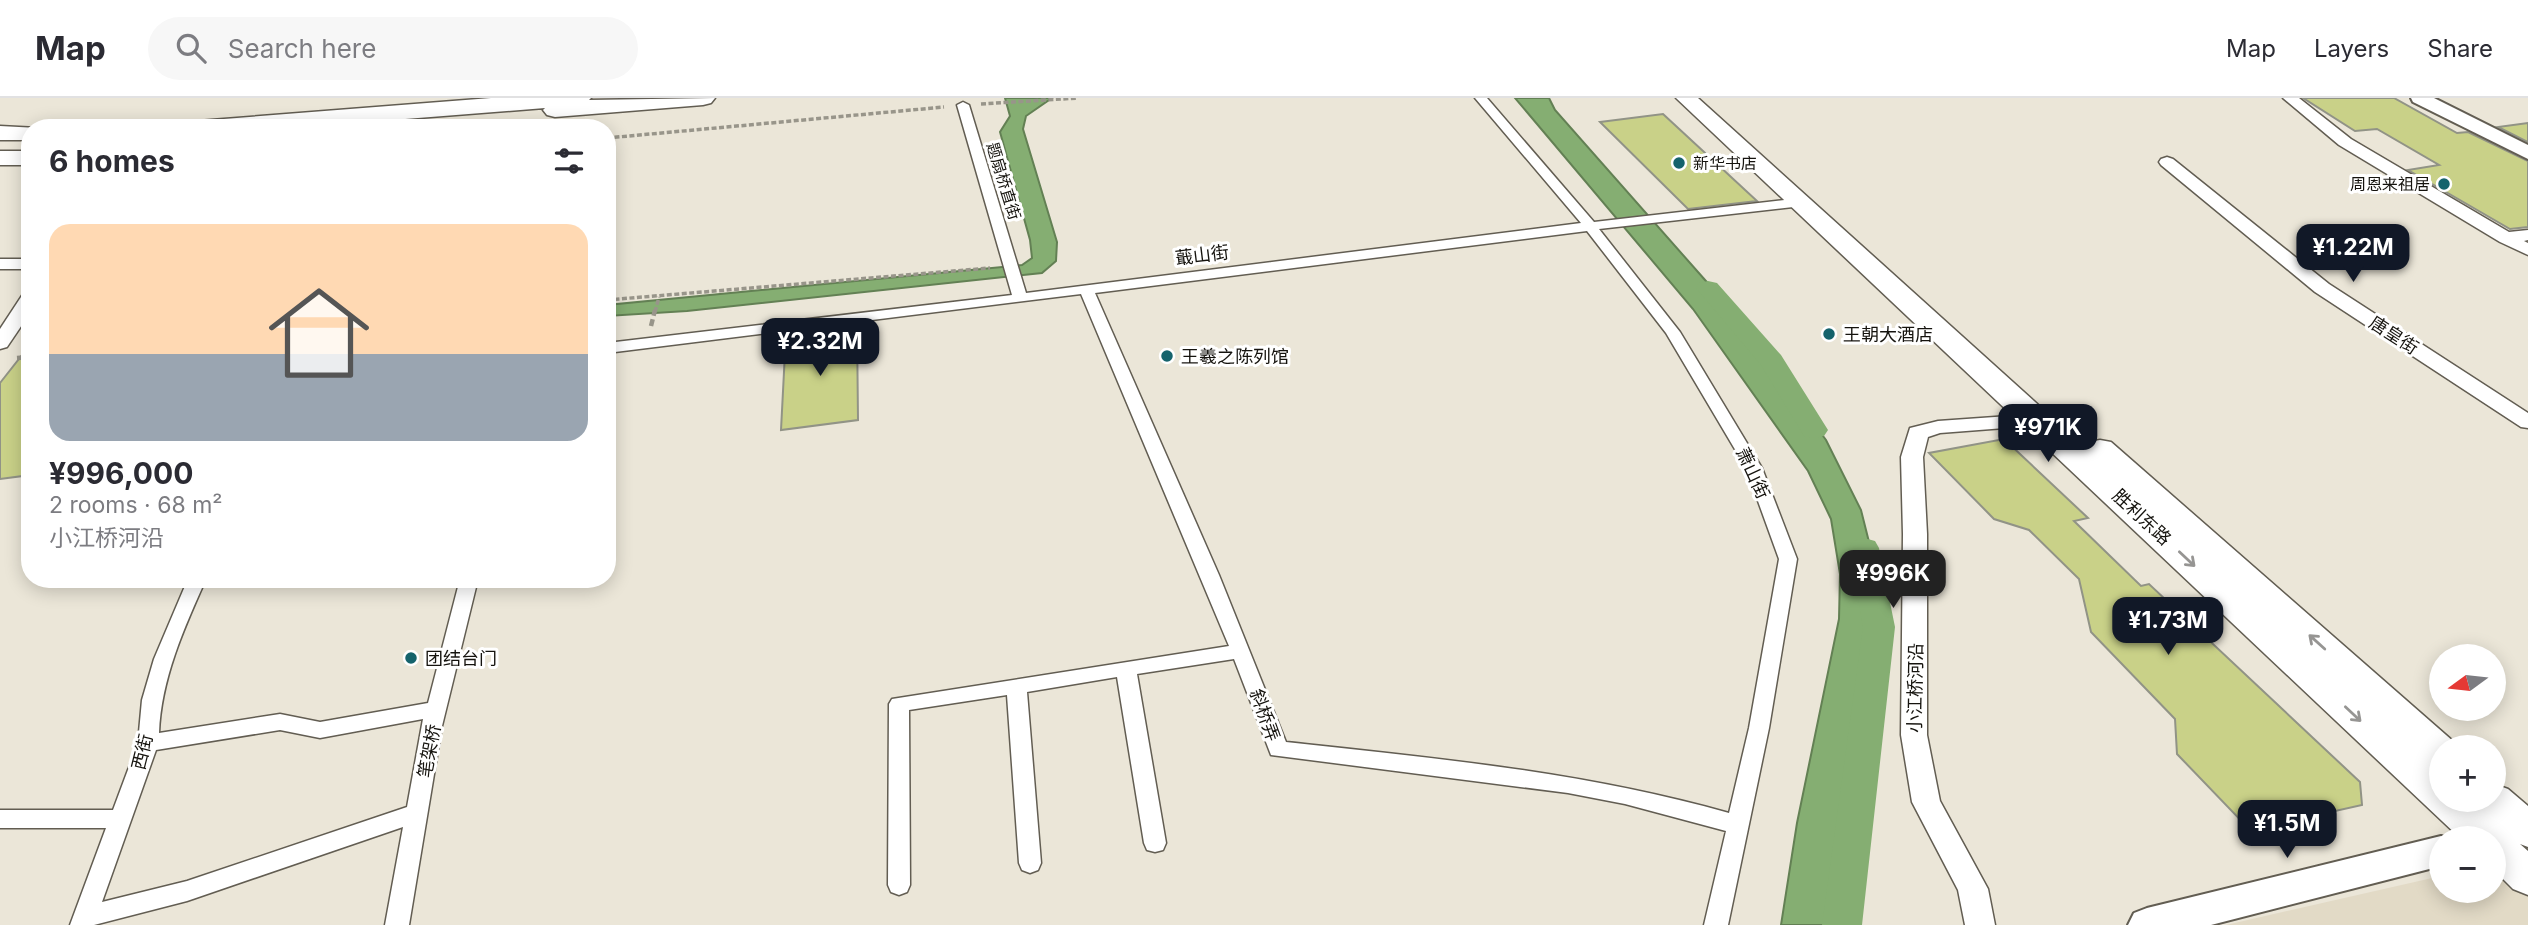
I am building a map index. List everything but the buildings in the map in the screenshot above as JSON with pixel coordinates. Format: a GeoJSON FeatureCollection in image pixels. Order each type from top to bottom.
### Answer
{"type":"FeatureCollection","features":[{"type":"Feature","properties":{"kind":"main road"},"geometry":{"type":"LineString","coordinates":[[312,119],[579,98]]}},
{"type":"Feature","properties":{"kind":"main road"},"geometry":{"type":"LineString","coordinates":[[432,119],[631,101],[702,98]]}},
{"type":"Feature","properties":{"kind":"main road","name":"胜利东路"},"geometry":{"type":"LineString","coordinates":[[1686,98],[2038,420],[2429,785]]}},
{"type":"Feature","properties":{"kind":"main road","name":"胜利东路"},"geometry":{"type":"LineString","coordinates":[[1706,98],[2429,742]]}},
{"type":"Feature","properties":{"kind":"main road"},"geometry":{"type":"LineString","coordinates":[[0,136],[21,135]]}},
{"type":"Feature","properties":{"kind":"main road"},"geometry":{"type":"LineString","coordinates":[[0,148],[21,148]]}},
{"type":"Feature","properties":{"kind":"main road"},"geometry":{"type":"LineString","coordinates":[[0,158],[21,158]]}},
{"type":"Feature","properties":{"kind":"main road"},"geometry":{"type":"LineString","coordinates":[[2458,812],[2474,826]]}},
{"type":"Feature","properties":{"kind":"main road"},"geometry":{"type":"LineString","coordinates":[[2501,812],[2514,834],[2528,877]]}},
{"type":"Feature","properties":{"kind":"street","name":"萧山街"},"geometry":{"type":"LineString","coordinates":[[1481,98],[1597,225],[1673,332],[1754,468],[1788,559],[1759,727],[1716,925]]}},
{"type":"Feature","properties":{"kind":"street"},"geometry":{"type":"LineString","coordinates":[[2290,98],[2345,142],[2528,250]]}},
{"type":"Feature","properties":{"kind":"street"},"geometry":{"type":"LineString","coordinates":[[2420,98],[2528,153]]}},
{"type":"Feature","properties":{"kind":"street","name":"题扇桥直街"},"geometry":{"type":"LineString","coordinates":[[963,105],[1018,290]]}},
{"type":"Feature","properties":{"kind":"street","name":"唐皇街"},"geometry":{"type":"LineString","coordinates":[[2167,163],[2322,288],[2528,422]]}},
{"type":"Feature","properties":{"kind":"street","name":"蕺山街"},"geometry":{"type":"LineString","coordinates":[[616,347],[1018,290],[1086,289],[1802,202]]}},
{"type":"Feature","properties":{"kind":"street"},"geometry":{"type":"LineString","coordinates":[[2506,238],[2528,234]]}},
{"type":"Feature","properties":{"kind":"street"},"geometry":{"type":"LineString","coordinates":[[0,264],[21,264]]}},
{"type":"Feature","properties":{"kind":"street","name":"斜桥弄"},"geometry":{"type":"LineString","coordinates":[[1086,289],[1177,496],[1278,749],[1444,767],[1568,786],[1700,813],[1738,825]]}},
{"type":"Feature","properties":{"kind":"street"},"geometry":{"type":"LineString","coordinates":[[0,343],[21,312]]}},
{"type":"Feature","properties":{"kind":"street","name":"小江桥河沿"},"geometry":{"type":"LineString","coordinates":[[1980,925],[1973,889],[1926,802],[1914,735],[1915,547],[1912,457],[1918,433],[1938,427],[2038,420]]}},
{"type":"Feature","properties":{"kind":"street","name":"西街"},"geometry":{"type":"LineString","coordinates":[[84,920],[148,743],[148,712],[176,625],[193,588]]}},
{"type":"Feature","properties":{"kind":"street","name":"笔架桥"},"geometry":{"type":"LineString","coordinates":[[397,925],[432,726],[467,588]]}},
{"type":"Feature","properties":{"kind":"street"},"geometry":{"type":"LineString","coordinates":[[900,884],[899,705],[1241,651]]}},
{"type":"Feature","properties":{"kind":"street"},"geometry":{"type":"LineString","coordinates":[[1126,669],[1154,843]]}},
{"type":"Feature","properties":{"kind":"street"},"geometry":{"type":"LineString","coordinates":[[1016,686],[1030,863]]}},
{"type":"Feature","properties":{"kind":"street"},"geometry":{"type":"LineString","coordinates":[[148,743],[280,722],[320,730],[438,709]]}},
{"type":"Feature","properties":{"kind":"street"},"geometry":{"type":"LineString","coordinates":[[84,920],[187,891],[417,813]]}},
{"type":"Feature","properties":{"kind":"street"},"geometry":{"type":"LineString","coordinates":[[0,819],[122,818]]}},
{"type":"Feature","properties":{"kind":"street"},"geometry":{"type":"LineString","coordinates":[[2147,925],[2429,854]]}},
{"type":"Feature","properties":{"kind":"path"},"geometry":{"type":"LineString","coordinates":[[616,137],[1009,101],[1078,98]]}},
{"type":"Feature","properties":{"kind":"path"},"geometry":{"type":"LineString","coordinates":[[616,299],[991,268],[988,257],[1010,261]]}},
{"type":"Feature","properties":{"kind":"path"},"geometry":{"type":"LineString","coordinates":[[654,316],[659,297]]}},
{"type":"Feature","properties":{"kind":"shaded area"},"geometry":{"type":"Polygon","coordinates":[[[1005,98],[1052,98],[1026,116],[1023,129],[1057,242],[1056,261],[1042,273],[687,311],[616,315],[616,304],[1022,265],[1032,258],[1030,240],[1000,132],[1010,116],[1005,98]]]}},
{"type":"Feature","properties":{"kind":"shaded area"},"geometry":{"type":"Polygon","coordinates":[[[1515,98],[1549,98],[1555,110],[1713,289],[1826,440],[1861,510],[1869,542],[1873,576],[1854,857],[1844,925],[1781,925],[1797,823],[1839,619],[1840,574],[1831,519],[1808,471],[1693,309],[1515,98]]]}},
{"type":"Feature","properties":{"kind":"shaded area"},"geometry":{"type":"Polygon","coordinates":[[[2506,871],[2528,892],[2528,925],[2226,925],[2429,879],[2429,903],[2506,903],[2506,871]]]}},
{"type":"Feature","properties":{"kind":"waterway"},"geometry":{"type":"LineString","coordinates":[[1708,288],[1772,361],[1814,430]]}},
{"type":"Feature","properties":{"kind":"waterway"},"geometry":{"type":"LineString","coordinates":[[1842,925],[1879,627],[1864,548]]}},
{"type":"Feature","properties":{"kind":"place","name":"新华书店"},"geometry":{"type":"Point","coordinates":[1679,163]}},
{"type":"Feature","properties":{"kind":"place","name":"周恩来祖居"},"geometry":{"type":"Point","coordinates":[2444,184]}},
{"type":"Feature","properties":{"kind":"place","name":"王朝大酒店"},"geometry":{"type":"Point","coordinates":[1829,334]}},
{"type":"Feature","properties":{"kind":"place","name":"王羲之陈列馆"},"geometry":{"type":"Point","coordinates":[1167,356]}},
{"type":"Feature","properties":{"kind":"place","name":"团结台门"},"geometry":{"type":"Point","coordinates":[411,658]}}]}
